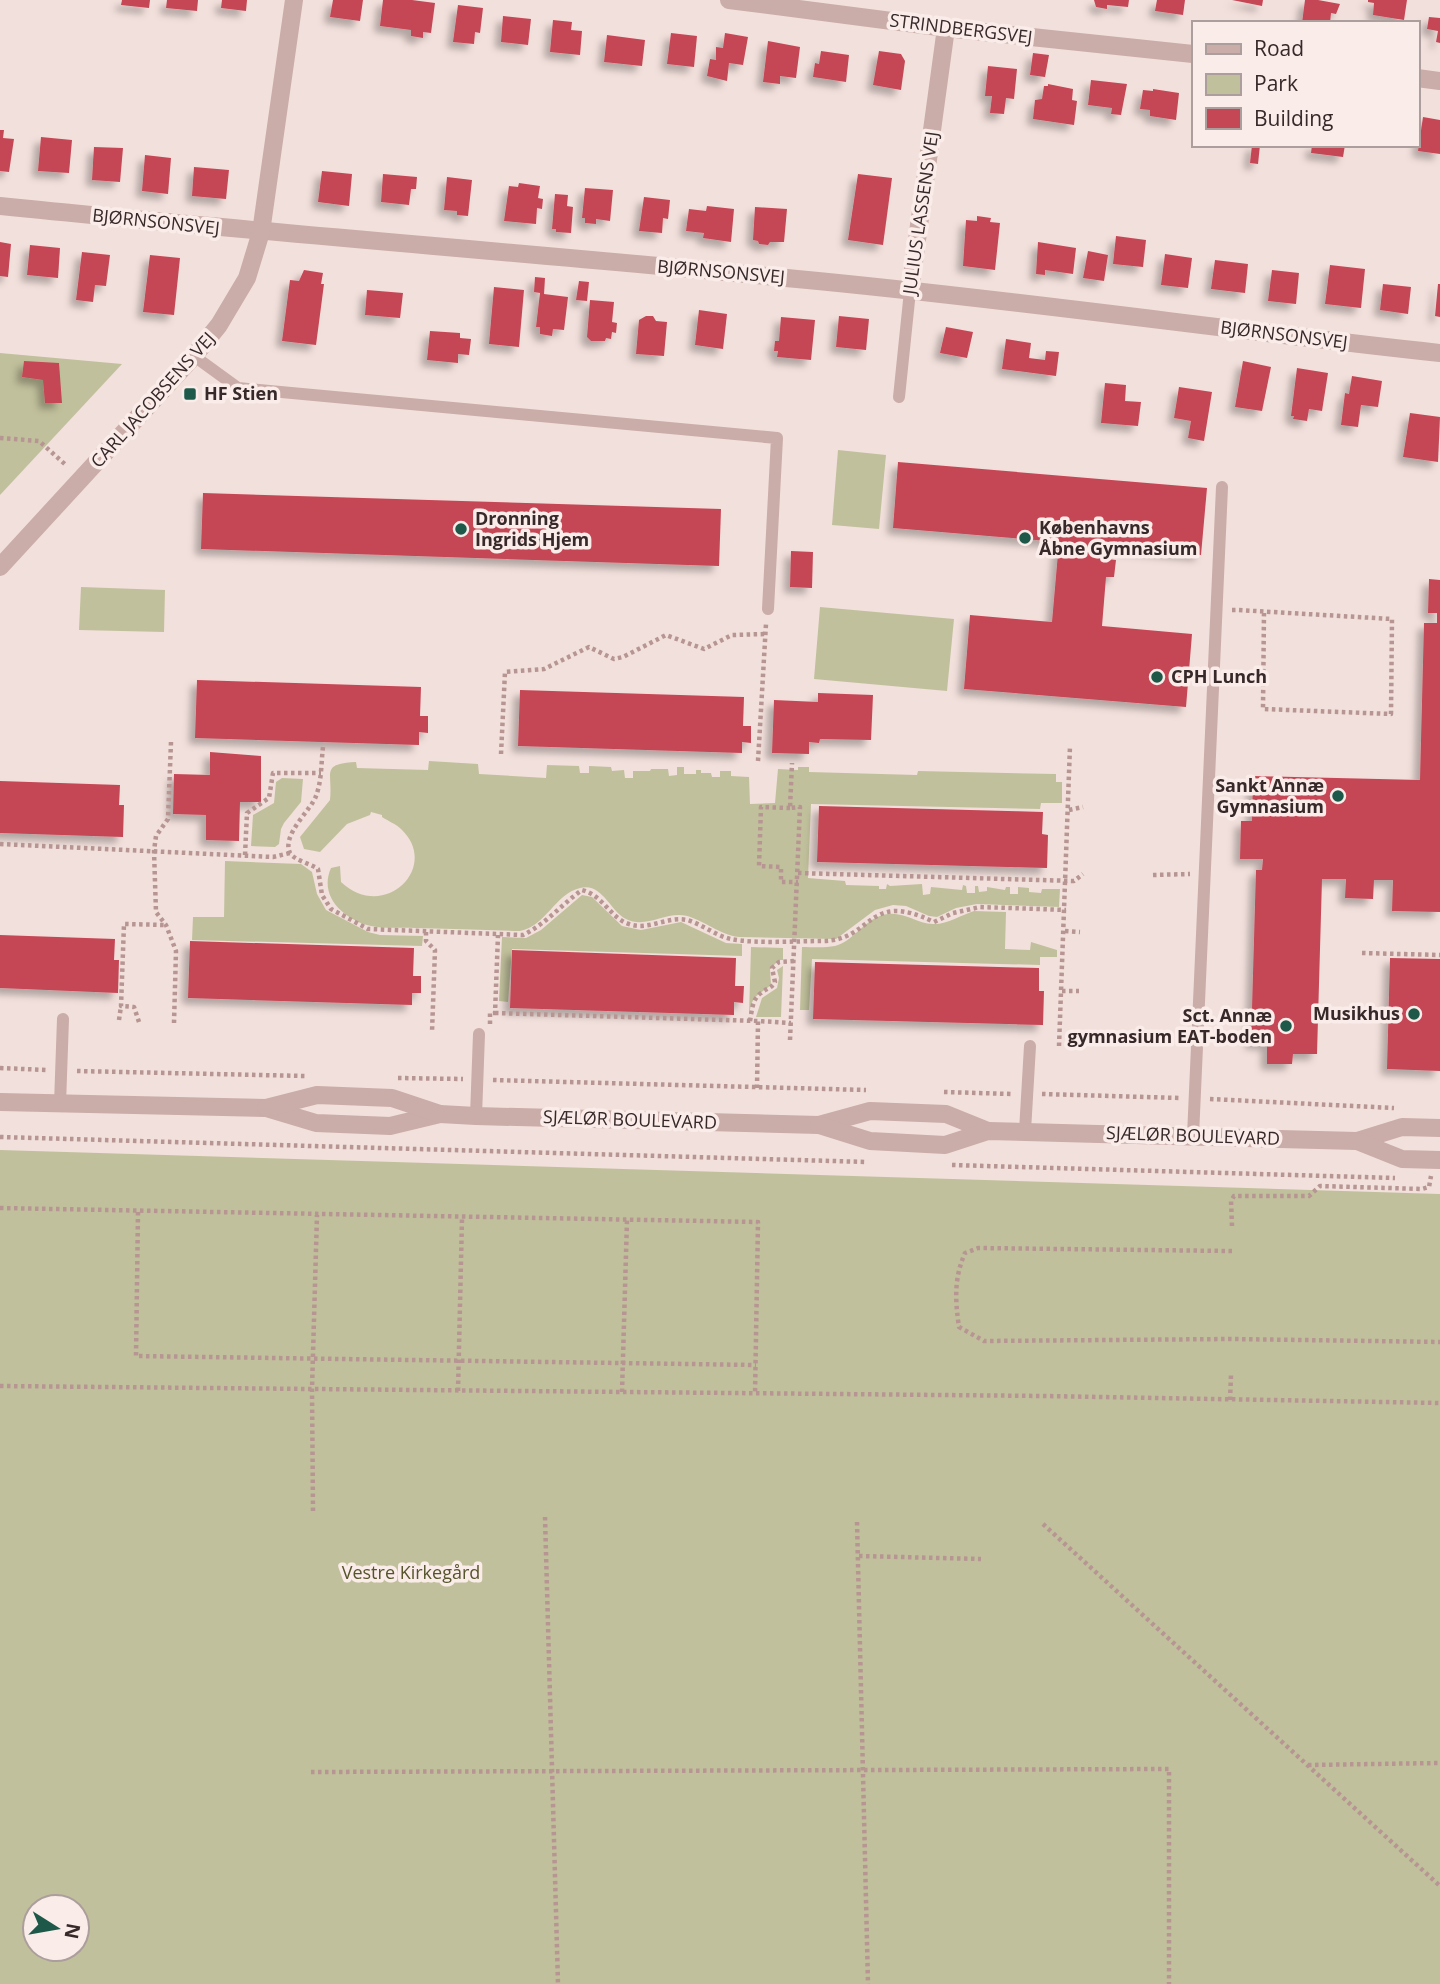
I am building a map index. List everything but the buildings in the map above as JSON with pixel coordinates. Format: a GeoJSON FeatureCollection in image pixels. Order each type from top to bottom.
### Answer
{"type":"FeatureCollection","features":[{"type":"Feature","properties":{"kind":"street","name":"CARL JACOBSENS VEJ"},"geometry":{"type":"LineString","coordinates":[[0,567],[194,356],[219,325],[247,278],[261,232],[294,0]]}},
{"type":"Feature","properties":{"kind":"street","name":"STRINDBERGSVEJ"},"geometry":{"type":"LineString","coordinates":[[729,0],[946,28],[1192,54]]}},
{"type":"Feature","properties":{"kind":"street","name":"JULIUS LASSENS VEJ"},"geometry":{"type":"LineString","coordinates":[[910,291],[946,28]]}},
{"type":"Feature","properties":{"kind":"street"},"geometry":{"type":"LineString","coordinates":[[1419,78],[1440,81]]}},
{"type":"Feature","properties":{"kind":"street","name":"BJØRNSONSVEJ"},"geometry":{"type":"LineString","coordinates":[[0,206],[261,232],[798,279],[1440,354]]}},
{"type":"Feature","properties":{"kind":"street","name":"SJÆLØR BOULEVARD"},"geometry":{"type":"LineString","coordinates":[[0,1102],[266,1108],[317,1095],[392,1098],[440,1114]]}},
{"type":"Feature","properties":{"kind":"street","name":"SJÆLØR BOULEVARD"},"geometry":{"type":"LineString","coordinates":[[266,1108],[316,1123],[390,1126],[440,1114],[820,1125],[870,1142],[945,1145],[988,1130]]}},
{"type":"Feature","properties":{"kind":"street","name":"SJÆLØR BOULEVARD"},"geometry":{"type":"LineString","coordinates":[[820,1125],[870,1111],[946,1114],[988,1130],[1357,1141],[1402,1127],[1440,1128]]}},
{"type":"Feature","properties":{"kind":"street","name":"SJÆLØR BOULEVARD"},"geometry":{"type":"LineString","coordinates":[[1357,1141],[1402,1159],[1440,1160]]}},
{"type":"Feature","properties":{"kind":"lane","name":"JULIUS LASSENS VEJ"},"geometry":{"type":"LineString","coordinates":[[899,397],[910,291]]}},
{"type":"Feature","properties":{"kind":"lane"},"geometry":{"type":"LineString","coordinates":[[194,356],[238,388],[776,438],[768,609]]}},
{"type":"Feature","properties":{"kind":"lane"},"geometry":{"type":"LineString","coordinates":[[1193,1136],[1222,487]]}},
{"type":"Feature","properties":{"kind":"lane"},"geometry":{"type":"LineString","coordinates":[[60,1104],[63,1019]]}},
{"type":"Feature","properties":{"kind":"lane"},"geometry":{"type":"LineString","coordinates":[[476,1115],[477,1080],[484,1034]]}},
{"type":"Feature","properties":{"kind":"lane"},"geometry":{"type":"LineString","coordinates":[[1025,1131],[1030,1046]]}},
{"type":"Feature","properties":{"kind":"path"},"geometry":{"type":"LineString","coordinates":[[0,438],[39,442],[82,479]]}},
{"type":"Feature","properties":{"kind":"path"},"geometry":{"type":"LineString","coordinates":[[758,761],[768,609]]}},
{"type":"Feature","properties":{"kind":"path"},"geometry":{"type":"LineString","coordinates":[[1217,609],[1264,611],[1392,619],[1391,714],[1263,709],[1264,611]]}},
{"type":"Feature","properties":{"kind":"path"},"geometry":{"type":"LineString","coordinates":[[501,754],[505,671],[544,669],[589,647],[614,659],[623,657],[666,635],[704,649],[732,635],[766,634]]}},
{"type":"Feature","properties":{"kind":"path"},"geometry":{"type":"LineString","coordinates":[[171,742],[168,818],[156,836],[154,851],[156,912],[166,925],[176,951],[174,1023]]}},
{"type":"Feature","properties":{"kind":"path"},"geometry":{"type":"LineString","coordinates":[[1059,1046],[1070,746]]}},
{"type":"Feature","properties":{"kind":"path"},"geometry":{"type":"LineString","coordinates":[[323,747],[316,800],[294,828],[288,849],[292,856],[318,869],[322,895],[331,909],[368,929],[523,935],[541,926],[556,910],[582,890],[594,893],[627,924],[642,926],[670,920],[687,920],[731,939],[795,942],[837,941],[880,913],[897,909],[919,914],[934,922],[953,913],[980,907],[1066,910]]}},
{"type":"Feature","properties":{"kind":"path"},"geometry":{"type":"LineString","coordinates":[[790,808],[792,763]]}},
{"type":"Feature","properties":{"kind":"path"},"geometry":{"type":"LineString","coordinates":[[245,855],[247,813],[269,798],[273,773],[321,773]]}},
{"type":"Feature","properties":{"kind":"path"},"geometry":{"type":"LineString","coordinates":[[790,1040],[798,882],[800,807],[761,807],[760,866],[781,867],[781,882],[798,882]]}},
{"type":"Feature","properties":{"kind":"path"},"geometry":{"type":"LineString","coordinates":[[1069,810],[1083,807]]}},
{"type":"Feature","properties":{"kind":"path"},"geometry":{"type":"LineString","coordinates":[[0,844],[273,857],[290,853]]}},
{"type":"Feature","properties":{"kind":"path"},"geometry":{"type":"LineString","coordinates":[[798,873],[1067,881],[1074,881],[1083,874]]}},
{"type":"Feature","properties":{"kind":"path"},"geometry":{"type":"LineString","coordinates":[[1153,875],[1205,874]]}},
{"type":"Feature","properties":{"kind":"path"},"geometry":{"type":"LineString","coordinates":[[119,1020],[124,924],[166,925]]}},
{"type":"Feature","properties":{"kind":"path"},"geometry":{"type":"LineString","coordinates":[[1065,931],[1080,932]]}},
{"type":"Feature","properties":{"kind":"path"},"geometry":{"type":"LineString","coordinates":[[426,932],[426,941],[435,950],[432,1032]]}},
{"type":"Feature","properties":{"kind":"path"},"geometry":{"type":"LineString","coordinates":[[495,1013],[498,934]]}},
{"type":"Feature","properties":{"kind":"path"},"geometry":{"type":"LineString","coordinates":[[1362,953],[1440,954]]}},
{"type":"Feature","properties":{"kind":"path"},"geometry":{"type":"LineString","coordinates":[[750,1021],[754,1000],[775,982],[772,968],[779,962],[794,961]]}},
{"type":"Feature","properties":{"kind":"path"},"geometry":{"type":"LineString","coordinates":[[1062,991],[1079,991]]}},
{"type":"Feature","properties":{"kind":"path"},"geometry":{"type":"LineString","coordinates":[[121,1006],[134,1007],[139,1022]]}},
{"type":"Feature","properties":{"kind":"path"},"geometry":{"type":"LineString","coordinates":[[484,1034],[490,1013],[790,1023]]}},
{"type":"Feature","properties":{"kind":"path"},"geometry":{"type":"LineString","coordinates":[[757,1087],[758,1021]]}},
{"type":"Feature","properties":{"kind":"path"},"geometry":{"type":"LineString","coordinates":[[0,1068],[316,1076]]}},
{"type":"Feature","properties":{"kind":"path"},"geometry":{"type":"LineString","coordinates":[[396,1078],[868,1090]]}},
{"type":"Feature","properties":{"kind":"path"},"geometry":{"type":"LineString","coordinates":[[936,1092],[1195,1098],[1395,1108]]}},
{"type":"Feature","properties":{"kind":"path"},"geometry":{"type":"LineString","coordinates":[[0,1137],[880,1163]]}},
{"type":"Feature","properties":{"kind":"path"},"geometry":{"type":"LineString","coordinates":[[949,1165],[1403,1178]]}},
{"type":"Feature","properties":{"kind":"path"},"geometry":{"type":"LineString","coordinates":[[1417,1179],[1440,1180]]}},
{"type":"Feature","properties":{"kind":"path"},"geometry":{"type":"LineString","coordinates":[[1232,1226],[1231,1201],[1234,1196],[1309,1196],[1314,1192]]}},
{"type":"Feature","properties":{"kind":"path"},"geometry":{"type":"LineString","coordinates":[[0,1208],[758,1222],[755,1394]]}},
{"type":"Feature","properties":{"kind":"path"},"geometry":{"type":"LineString","coordinates":[[138,1212],[136,1356],[756,1365]]}},
{"type":"Feature","properties":{"kind":"path"},"geometry":{"type":"LineString","coordinates":[[313,1511],[312,1389],[317,1215]]}},
{"type":"Feature","properties":{"kind":"path"},"geometry":{"type":"LineString","coordinates":[[458,1391],[462,1218]]}},
{"type":"Feature","properties":{"kind":"path"},"geometry":{"type":"LineString","coordinates":[[622,1392],[627,1220]]}},
{"type":"Feature","properties":{"kind":"path"},"geometry":{"type":"LineString","coordinates":[[1232,1251],[978,1248],[965,1253],[956,1272],[960,1327],[984,1341],[1231,1339],[1440,1342]]}},
{"type":"Feature","properties":{"kind":"path"},"geometry":{"type":"LineString","coordinates":[[1230,1400],[1231,1375]]}},
{"type":"Feature","properties":{"kind":"path"},"geometry":{"type":"LineString","coordinates":[[0,1386],[1440,1403]]}},
{"type":"Feature","properties":{"kind":"path"},"geometry":{"type":"LineString","coordinates":[[545,1517],[558,1984]]}},
{"type":"Feature","properties":{"kind":"path"},"geometry":{"type":"LineString","coordinates":[[857,1522],[868,1984]]}},
{"type":"Feature","properties":{"kind":"path"},"geometry":{"type":"LineString","coordinates":[[1044,1524],[1440,1886]]}},
{"type":"Feature","properties":{"kind":"path"},"geometry":{"type":"LineString","coordinates":[[859,1556],[981,1559]]}},
{"type":"Feature","properties":{"kind":"path"},"geometry":{"type":"LineString","coordinates":[[1308,1765],[1440,1763]]}},
{"type":"Feature","properties":{"kind":"path"},"geometry":{"type":"LineString","coordinates":[[311,1772],[1168,1769],[1169,1984]]}},
{"type":"Feature","properties":{"kind":"green space"},"geometry":{"type":"Polygon","coordinates":[[[0,353],[122,364],[0,495],[0,353]]]}},
{"type":"Feature","properties":{"kind":"green space"},"geometry":{"type":"Polygon","coordinates":[[[838,450],[886,455],[879,529],[832,525],[838,450]]]}},
{"type":"Feature","properties":{"kind":"green space"},"geometry":{"type":"Polygon","coordinates":[[[81,587],[165,590],[164,632],[79,630],[81,587]]]}},
{"type":"Feature","properties":{"kind":"green space"},"geometry":{"type":"Polygon","coordinates":[[[820,607],[954,619],[947,691],[814,679],[820,607]]]}},
{"type":"Feature","properties":{"kind":"green space"},"geometry":{"type":"Polygon","coordinates":[[[429,761],[478,764],[479,774],[546,778],[547,765],[579,766],[580,773],[589,773],[589,766],[611,767],[612,771],[624,770],[625,778],[633,778],[633,771],[651,769],[668,769],[669,776],[677,775],[677,767],[684,767],[684,774],[696,774],[696,770],[701,770],[701,773],[711,773],[712,777],[720,777],[720,771],[731,771],[731,776],[749,777],[750,804],[775,803],[778,769],[798,770],[798,767],[809,767],[809,772],[917,775],[918,771],[1056,774],[1056,782],[1062,782],[1062,803],[1041,803],[1040,809],[811,804],[808,878],[845,881],[846,885],[879,886],[879,889],[886,889],[887,884],[922,884],[923,895],[930,894],[931,887],[962,890],[963,885],[966,886],[967,893],[975,893],[975,886],[978,886],[979,892],[987,891],[987,887],[1005,890],[1010,887],[1010,894],[1018,894],[1018,887],[1041,893],[1042,889],[1060,889],[1059,907],[977,904],[956,908],[937,917],[906,906],[893,905],[875,910],[836,939],[739,937],[723,933],[686,916],[646,922],[626,919],[600,893],[588,887],[571,891],[537,923],[520,931],[382,927],[361,923],[343,913],[331,898],[328,879],[331,868],[340,866],[341,882],[358,893],[375,896],[390,893],[402,885],[411,873],[415,859],[412,844],[399,827],[382,815],[371,812],[370,815],[347,824],[320,852],[304,849],[300,837],[330,800],[331,771],[337,765],[356,762],[357,768],[428,770],[429,761]]]}},
{"type":"Feature","properties":{"kind":"green space"},"geometry":{"type":"Polygon","coordinates":[[[282,778],[303,779],[301,802],[284,823],[279,844],[275,847],[251,846],[253,815],[274,803],[276,782],[282,778]]]}},
{"type":"Feature","properties":{"kind":"green space"},"geometry":{"type":"Polygon","coordinates":[[[225,861],[301,864],[312,872],[317,894],[326,910],[368,932],[380,935],[423,936],[422,946],[192,940],[193,917],[224,917],[225,861]]]}},
{"type":"Feature","properties":{"kind":"green space"},"geometry":{"type":"Polygon","coordinates":[[[582,895],[592,897],[622,926],[641,930],[681,922],[726,943],[742,944],[742,956],[512,949],[508,1002],[499,1001],[502,937],[526,938],[541,930],[582,895]]]}},
{"type":"Feature","properties":{"kind":"green space"},"geometry":{"type":"Polygon","coordinates":[[[974,911],[1006,912],[1005,949],[1030,950],[1031,942],[1057,950],[1057,957],[1040,957],[1040,965],[812,959],[809,1010],[800,1010],[802,947],[841,944],[874,919],[887,914],[938,924],[974,911]]]}},
{"type":"Feature","properties":{"kind":"green space"},"geometry":{"type":"Polygon","coordinates":[[[751,947],[783,948],[783,960],[779,960],[770,969],[771,985],[753,1000],[749,1016],[751,947]]]}},
{"type":"Feature","properties":{"kind":"green space"},"geometry":{"type":"Polygon","coordinates":[[[783,966],[781,1017],[756,1017],[762,998],[777,988],[777,970],[783,966]]]}},
{"type":"Feature","properties":{"kind":"green space","name":"Vestre Kirkegård"},"geometry":{"type":"Polygon","coordinates":[[[0,1150],[1440,1194],[1440,1984],[0,1984],[0,1150]]]}},
{"type":"Feature","properties":{"kind":"place","name":"HF Stien"},"geometry":{"type":"Point","coordinates":[190,394]}},
{"type":"Feature","properties":{"kind":"place","name":"Dronning Ingrids Hjem"},"geometry":{"type":"Point","coordinates":[461,529]}},
{"type":"Feature","properties":{"kind":"place","name":"Københavns Åbne Gymnasium"},"geometry":{"type":"Point","coordinates":[1025,538]}},
{"type":"Feature","properties":{"kind":"place","name":"CPH Lunch"},"geometry":{"type":"Point","coordinates":[1157,677]}},
{"type":"Feature","properties":{"kind":"place","name":"Sankt Annæ Gymnasium"},"geometry":{"type":"Point","coordinates":[1338,796]}},
{"type":"Feature","properties":{"kind":"place","name":"Musikhus"},"geometry":{"type":"Point","coordinates":[1414,1014]}},
{"type":"Feature","properties":{"kind":"place","name":"Sct. Annæ gymnasium EAT-boden"},"geometry":{"type":"Point","coordinates":[1286,1026]}}]}
